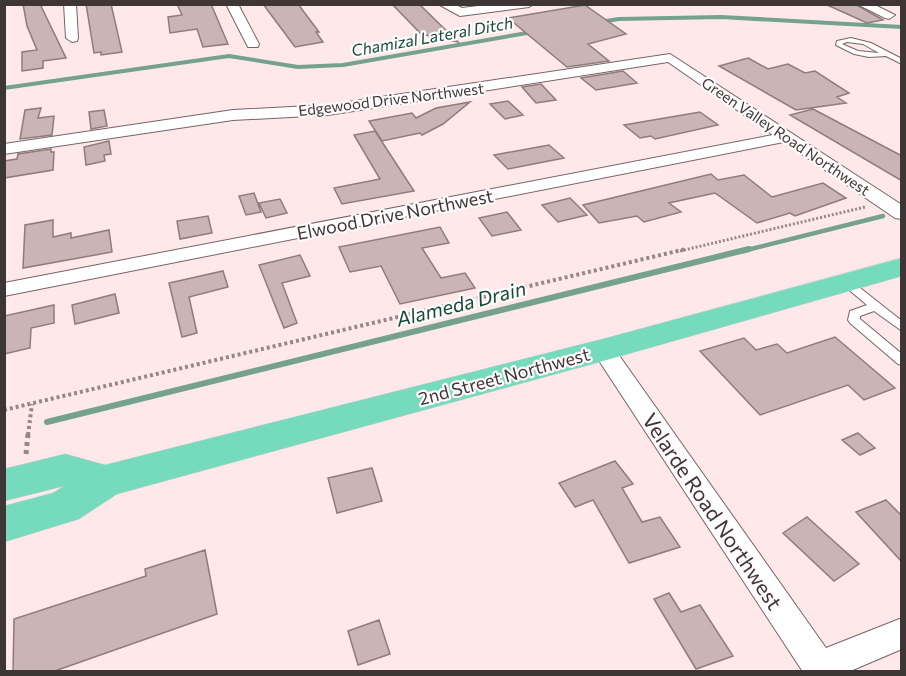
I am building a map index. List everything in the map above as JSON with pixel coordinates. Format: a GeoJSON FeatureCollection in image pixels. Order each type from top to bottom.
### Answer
{"type":"FeatureCollection","features":[{"type":"Feature","properties":{"kind":"main road","name":"2nd Street Northwest"},"geometry":{"type":"LineString","coordinates":[[4,524],[64,507],[105,481],[603,350],[902,267]]}},
{"type":"Feature","properties":{"kind":"main road","name":"2nd Street Northwest"},"geometry":{"type":"LineString","coordinates":[[15,483],[64,470],[105,481]]}},
{"type":"Feature","properties":{"kind":"street"},"geometry":{"type":"LineString","coordinates":[[69,4],[72,38]]}},
{"type":"Feature","properties":{"kind":"street"},"geometry":{"type":"LineString","coordinates":[[232,4],[253,44]]}},
{"type":"Feature","properties":{"kind":"street"},"geometry":{"type":"LineString","coordinates":[[444,4],[459,12],[529,4]]}},
{"type":"Feature","properties":{"kind":"street"},"geometry":{"type":"LineString","coordinates":[[862,4],[889,15]]}},
{"type":"Feature","properties":{"kind":"street","name":"Green Valley Road Northwest"},"geometry":{"type":"LineString","coordinates":[[670,58],[902,214]]}},
{"type":"Feature","properties":{"kind":"street","name":"Edgewood Drive Northwest"},"geometry":{"type":"LineString","coordinates":[[4,149],[233,115],[328,110],[670,58]]}},
{"type":"Feature","properties":{"kind":"street","name":"Elwood Drive Northwest"},"geometry":{"type":"LineString","coordinates":[[4,290],[786,137]]}},
{"type":"Feature","properties":{"kind":"street","name":"Velarde Road Northwest"},"geometry":{"type":"LineString","coordinates":[[603,350],[821,669]]}},
{"type":"Feature","properties":{"kind":"street"},"geometry":{"type":"LineString","coordinates":[[821,669],[902,633]]}},
{"type":"Feature","properties":{"kind":"lane"},"geometry":{"type":"LineString","coordinates":[[888,54],[859,54],[844,48],[839,45],[839,42],[856,40],[888,54],[902,62]]}},
{"type":"Feature","properties":{"kind":"lane"},"geometry":{"type":"LineString","coordinates":[[846,282],[902,327]]}},
{"type":"Feature","properties":{"kind":"lane"},"geometry":{"type":"LineString","coordinates":[[876,306],[854,314],[854,320],[902,361]]}},
{"type":"Feature","properties":{"kind":"path"},"geometry":{"type":"LineString","coordinates":[[4,410],[874,205]]}},
{"type":"Feature","properties":{"kind":"path"},"geometry":{"type":"LineString","coordinates":[[15,483],[32,404]]}},
{"type":"Feature","properties":{"kind":"building"},"geometry":{"type":"Polygon","coordinates":[[[23,4],[40,4],[66,58],[43,61],[43,68],[22,71],[22,52],[37,50],[27,26],[23,4]]]}},
{"type":"Feature","properties":{"kind":"building"},"geometry":{"type":"Polygon","coordinates":[[[86,4],[111,4],[122,52],[101,55],[101,52],[94,53],[86,4]]]}},
{"type":"Feature","properties":{"kind":"building"},"geometry":{"type":"Polygon","coordinates":[[[177,4],[211,4],[228,44],[203,47],[197,29],[170,33],[168,17],[182,15],[177,4]]]}},
{"type":"Feature","properties":{"kind":"building"},"geometry":{"type":"Polygon","coordinates":[[[263,4],[298,4],[319,32],[316,32],[323,42],[295,47],[263,4]]]}},
{"type":"Feature","properties":{"kind":"building"},"geometry":{"type":"Polygon","coordinates":[[[392,4],[419,4],[458,42],[421,34],[392,4]]]}},
{"type":"Feature","properties":{"kind":"building"},"geometry":{"type":"Polygon","coordinates":[[[825,4],[855,4],[883,20],[867,23],[825,4]]]}},
{"type":"Feature","properties":{"kind":"building"},"geometry":{"type":"Polygon","coordinates":[[[585,5],[626,34],[588,44],[609,61],[567,67],[508,18],[585,5]]]}},
{"type":"Feature","properties":{"kind":"building"},"geometry":{"type":"Polygon","coordinates":[[[748,58],[768,69],[788,64],[805,73],[815,71],[849,93],[837,97],[846,103],[796,110],[719,66],[748,58]]]}},
{"type":"Feature","properties":{"kind":"building"},"geometry":{"type":"Polygon","coordinates":[[[623,71],[637,83],[596,90],[581,78],[623,71]]]}},
{"type":"Feature","properties":{"kind":"building"},"geometry":{"type":"Polygon","coordinates":[[[541,84],[556,100],[536,103],[522,87],[541,84]]]}},
{"type":"Feature","properties":{"kind":"building"},"geometry":{"type":"Polygon","coordinates":[[[508,101],[523,115],[505,119],[490,104],[508,101]]]}},
{"type":"Feature","properties":{"kind":"building"},"geometry":{"type":"Polygon","coordinates":[[[470,102],[443,124],[422,135],[420,133],[382,141],[369,121],[412,113],[416,118],[436,108],[470,102]]]}},
{"type":"Feature","properties":{"kind":"building"},"geometry":{"type":"Polygon","coordinates":[[[41,108],[38,118],[54,116],[52,135],[20,139],[25,110],[41,108]]]}},
{"type":"Feature","properties":{"kind":"building"},"geometry":{"type":"Polygon","coordinates":[[[813,109],[902,156],[902,181],[790,115],[813,109]]]}},
{"type":"Feature","properties":{"kind":"building"},"geometry":{"type":"Polygon","coordinates":[[[104,110],[107,126],[91,129],[89,112],[104,110]]]}},
{"type":"Feature","properties":{"kind":"building"},"geometry":{"type":"Polygon","coordinates":[[[700,112],[718,125],[655,139],[651,136],[640,138],[624,125],[700,112]]]}},
{"type":"Feature","properties":{"kind":"building"},"geometry":{"type":"Polygon","coordinates":[[[375,131],[414,191],[342,204],[334,188],[380,179],[354,135],[375,131]]]}},
{"type":"Feature","properties":{"kind":"building"},"geometry":{"type":"Polygon","coordinates":[[[109,141],[111,154],[104,155],[105,161],[86,165],[84,147],[109,141]]]}},
{"type":"Feature","properties":{"kind":"building"},"geometry":{"type":"Polygon","coordinates":[[[549,145],[564,158],[508,169],[494,155],[549,145]]]}},
{"type":"Feature","properties":{"kind":"building"},"geometry":{"type":"Polygon","coordinates":[[[51,149],[51,152],[54,152],[53,170],[4,178],[4,161],[17,159],[18,154],[51,149]]]}},
{"type":"Feature","properties":{"kind":"building"},"geometry":{"type":"Polygon","coordinates":[[[711,174],[718,180],[744,175],[772,197],[823,183],[846,198],[795,216],[790,213],[757,223],[715,193],[669,203],[681,212],[644,222],[637,216],[599,223],[583,205],[711,174]]]}},
{"type":"Feature","properties":{"kind":"building"},"geometry":{"type":"Polygon","coordinates":[[[254,193],[261,212],[246,215],[239,196],[254,193]]]}},
{"type":"Feature","properties":{"kind":"building"},"geometry":{"type":"Polygon","coordinates":[[[570,198],[587,215],[558,222],[542,205],[570,198]]]}},
{"type":"Feature","properties":{"kind":"building"},"geometry":{"type":"Polygon","coordinates":[[[280,199],[287,213],[266,218],[259,203],[280,199]]]}},
{"type":"Feature","properties":{"kind":"building"},"geometry":{"type":"Polygon","coordinates":[[[507,212],[521,230],[492,236],[479,218],[507,212]]]}},
{"type":"Feature","properties":{"kind":"building"},"geometry":{"type":"Polygon","coordinates":[[[208,216],[212,233],[180,239],[177,221],[208,216]]]}},
{"type":"Feature","properties":{"kind":"building"},"geometry":{"type":"Polygon","coordinates":[[[53,220],[53,237],[71,233],[71,238],[109,230],[112,252],[23,268],[25,225],[53,220]]]}},
{"type":"Feature","properties":{"kind":"building"},"geometry":{"type":"Polygon","coordinates":[[[440,227],[449,243],[422,248],[441,278],[465,273],[475,288],[400,304],[381,266],[350,272],[339,247],[440,227]]]}},
{"type":"Feature","properties":{"kind":"building"},"geometry":{"type":"Polygon","coordinates":[[[300,255],[310,276],[282,283],[297,323],[284,328],[259,265],[300,255]]]}},
{"type":"Feature","properties":{"kind":"building"},"geometry":{"type":"Polygon","coordinates":[[[223,271],[228,287],[189,297],[197,333],[182,337],[169,283],[223,271]]]}},
{"type":"Feature","properties":{"kind":"building"},"geometry":{"type":"Polygon","coordinates":[[[115,294],[119,313],[75,324],[72,305],[115,294]]]}},
{"type":"Feature","properties":{"kind":"building"},"geometry":{"type":"Polygon","coordinates":[[[54,305],[54,323],[31,328],[30,348],[4,354],[4,316],[54,305]]]}},
{"type":"Feature","properties":{"kind":"building"},"geometry":{"type":"Polygon","coordinates":[[[835,337],[895,388],[864,400],[848,385],[760,415],[700,351],[744,338],[756,350],[777,344],[787,353],[835,337]]]}},
{"type":"Feature","properties":{"kind":"building"},"geometry":{"type":"Polygon","coordinates":[[[858,433],[875,448],[860,455],[842,440],[858,433]]]}},
{"type":"Feature","properties":{"kind":"building"},"geometry":{"type":"Polygon","coordinates":[[[615,461],[633,484],[622,488],[642,522],[660,517],[680,547],[629,563],[593,500],[575,507],[559,483],[615,461]]]}},
{"type":"Feature","properties":{"kind":"building"},"geometry":{"type":"Polygon","coordinates":[[[372,468],[382,501],[337,513],[328,478],[372,468]]]}},
{"type":"Feature","properties":{"kind":"building"},"geometry":{"type":"Polygon","coordinates":[[[886,500],[902,516],[902,562],[856,512],[886,500]]]}},
{"type":"Feature","properties":{"kind":"building"},"geometry":{"type":"Polygon","coordinates":[[[807,517],[859,564],[834,581],[783,533],[807,517]]]}},
{"type":"Feature","properties":{"kind":"building"},"geometry":{"type":"Polygon","coordinates":[[[205,550],[217,614],[52,672],[13,672],[14,619],[146,576],[145,569],[205,550]]]}},
{"type":"Feature","properties":{"kind":"building"},"geometry":{"type":"Polygon","coordinates":[[[669,593],[681,612],[700,605],[733,656],[696,669],[654,599],[669,593]]]}},
{"type":"Feature","properties":{"kind":"building"},"geometry":{"type":"Polygon","coordinates":[[[379,620],[390,654],[358,665],[348,631],[379,620]]]}},
{"type":"Feature","properties":{"kind":"waterway","name":"Chamizal Lateral Ditch"},"geometry":{"type":"LineString","coordinates":[[600,22],[619,19],[721,17],[902,27]]}},
{"type":"Feature","properties":{"kind":"waterway","name":"Chamizal Lateral Ditch"},"geometry":{"type":"LineString","coordinates":[[4,88],[229,56],[298,67],[343,65],[533,32]]}},
{"type":"Feature","properties":{"kind":"waterway","name":"Alameda Drain"},"geometry":{"type":"LineString","coordinates":[[743,251],[883,216]]}},
{"type":"Feature","properties":{"kind":"waterway","name":"Alameda Drain"},"geometry":{"type":"LineString","coordinates":[[47,422],[749,249]]}}]}
